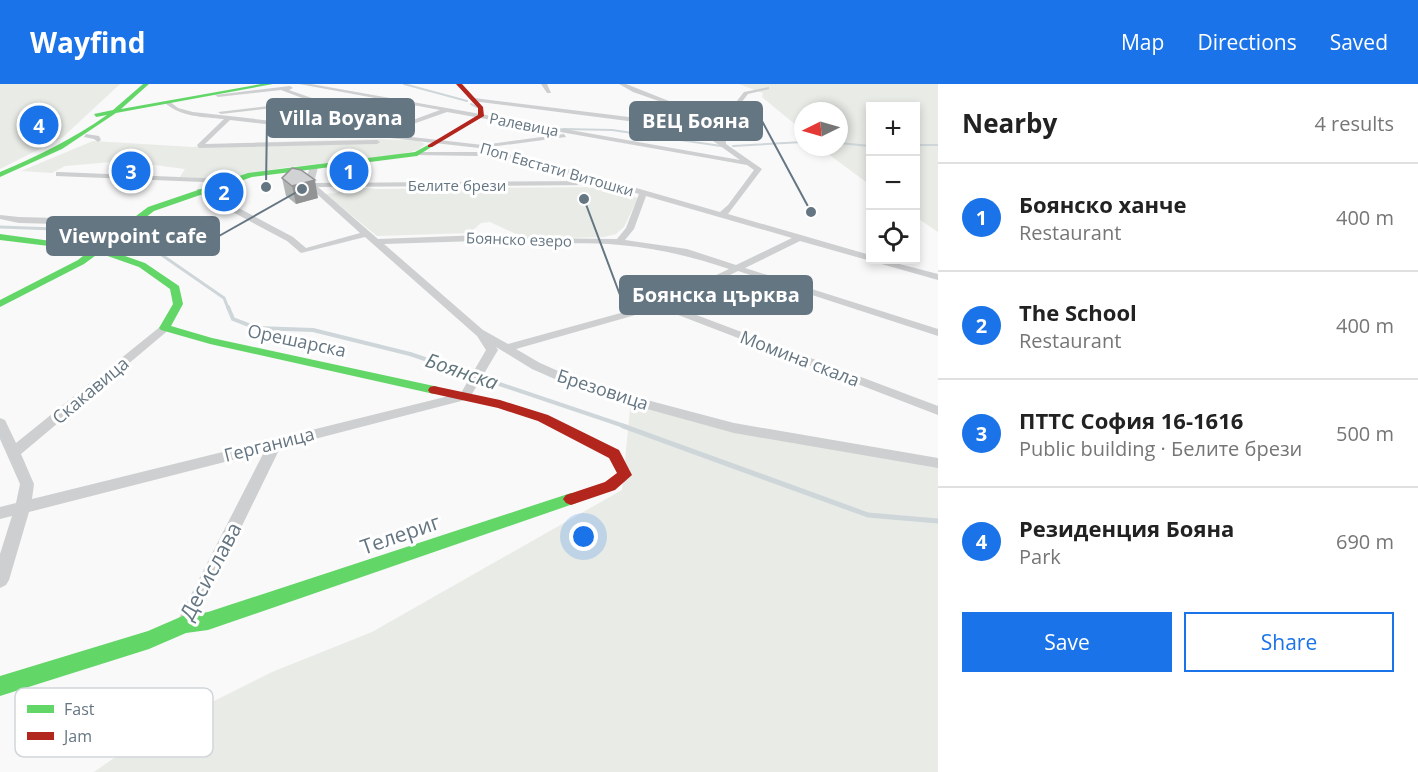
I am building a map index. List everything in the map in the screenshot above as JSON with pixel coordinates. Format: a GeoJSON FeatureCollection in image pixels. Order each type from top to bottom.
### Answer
{"type":"FeatureCollection","features":[{"type":"Feature","properties":{"kind":"main road"},"geometry":{"type":"LineString","coordinates":[[123,105],[131,84]]}},
{"type":"Feature","properties":{"kind":"main road"},"geometry":{"type":"LineString","coordinates":[[0,173],[92,138],[146,84]]}},
{"type":"Feature","properties":{"kind":"main road"},"geometry":{"type":"LineString","coordinates":[[0,304],[51,279],[104,247],[151,209],[227,181],[260,173],[417,154],[442,147],[481,116],[481,108],[459,84]]}},
{"type":"Feature","properties":{"kind":"main road"},"geometry":{"type":"LineString","coordinates":[[0,173],[55,148],[96,115],[123,105],[167,102],[276,86]]}},
{"type":"Feature","properties":{"kind":"main road"},"geometry":{"type":"LineString","coordinates":[[0,237],[104,247],[142,265],[175,288],[178,304],[165,328]]}},
{"type":"Feature","properties":{"kind":"main road","name":"Орешарска"},"geometry":{"type":"LineString","coordinates":[[165,328],[210,341],[465,396],[543,418],[614,454],[625,475]]}},
{"type":"Feature","properties":{"kind":"main road","name":"Телериг"},"geometry":{"type":"LineString","coordinates":[[185,624],[208,621],[610,486],[625,475]]}},
{"type":"Feature","properties":{"kind":"main road","name":"Десислава"},"geometry":{"type":"LineString","coordinates":[[0,686],[149,640],[185,624]]}},
{"type":"Feature","properties":{"kind":"street","name":"Ралевица"},"geometry":{"type":"LineString","coordinates":[[302,84],[578,135],[746,163]]}},
{"type":"Feature","properties":{"kind":"street"},"geometry":{"type":"LineString","coordinates":[[276,86],[327,84]]}},
{"type":"Feature","properties":{"kind":"street"},"geometry":{"type":"LineString","coordinates":[[544,84],[549,92]]}},
{"type":"Feature","properties":{"kind":"street"},"geometry":{"type":"LineString","coordinates":[[622,84],[635,91],[670,102],[701,130],[723,143],[746,163],[757,168],[757,173],[721,216]]}},
{"type":"Feature","properties":{"kind":"street"},"geometry":{"type":"LineString","coordinates":[[276,86],[394,129]]}},
{"type":"Feature","properties":{"kind":"street"},"geometry":{"type":"LineString","coordinates":[[723,143],[720,130],[726,115],[737,107],[744,94],[767,88]]}},
{"type":"Feature","properties":{"kind":"street"},"geometry":{"type":"LineString","coordinates":[[389,137],[394,129],[474,100],[498,95]]}},
{"type":"Feature","properties":{"kind":"street"},"geometry":{"type":"LineString","coordinates":[[474,100],[629,119],[650,126]]}},
{"type":"Feature","properties":{"kind":"street","name":"Поп Евстати Витошки"},"geometry":{"type":"LineString","coordinates":[[167,102],[176,109],[203,115],[399,138],[442,147],[480,146],[512,158],[866,257]]}},
{"type":"Feature","properties":{"kind":"street"},"geometry":{"type":"LineString","coordinates":[[203,115],[318,102]]}},
{"type":"Feature","properties":{"kind":"street"},"geometry":{"type":"LineString","coordinates":[[229,118],[199,146],[393,141],[399,138]]}},
{"type":"Feature","properties":{"kind":"street"},"geometry":{"type":"LineString","coordinates":[[442,147],[480,146],[578,135]]}},
{"type":"Feature","properties":{"kind":"street"},"geometry":{"type":"LineString","coordinates":[[442,147],[512,158]]}},
{"type":"Feature","properties":{"kind":"street"},"geometry":{"type":"LineString","coordinates":[[311,186],[309,181],[314,167]]}},
{"type":"Feature","properties":{"kind":"street"},"geometry":{"type":"LineString","coordinates":[[59,174],[227,181]]}},
{"type":"Feature","properties":{"kind":"street","name":"Белите брези"},"geometry":{"type":"LineString","coordinates":[[311,186],[588,185],[603,182]]}},
{"type":"Feature","properties":{"kind":"street","name":"Брезовица"},"geometry":{"type":"LineString","coordinates":[[311,186],[479,332],[536,366],[586,388],[734,428],[938,463]]}},
{"type":"Feature","properties":{"kind":"street","name":"Боянско езеро"},"geometry":{"type":"LineString","coordinates":[[200,191],[290,239],[304,250],[370,238],[483,236],[531,241],[619,242],[674,248],[938,333]]}},
{"type":"Feature","properties":{"kind":"street"},"geometry":{"type":"LineString","coordinates":[[619,242],[630,229],[643,194]]}},
{"type":"Feature","properties":{"kind":"street"},"geometry":{"type":"LineString","coordinates":[[0,217],[131,226]]}},
{"type":"Feature","properties":{"kind":"street"},"geometry":{"type":"LineString","coordinates":[[507,348],[662,305],[799,238]]}},
{"type":"Feature","properties":{"kind":"street"},"geometry":{"type":"LineString","coordinates":[[890,264],[938,277]]}},
{"type":"Feature","properties":{"kind":"street","name":"Момина скала"},"geometry":{"type":"LineString","coordinates":[[662,305],[938,411]]}},
{"type":"Feature","properties":{"kind":"street","name":"Скакавица"},"geometry":{"type":"LineString","coordinates":[[14,452],[165,328]]}},
{"type":"Feature","properties":{"kind":"street"},"geometry":{"type":"LineString","coordinates":[[465,396],[492,350],[479,332]]}},
{"type":"Feature","properties":{"kind":"street","name":"Герганица"},"geometry":{"type":"LineString","coordinates":[[0,513],[465,396]]}},
{"type":"Feature","properties":{"kind":"street"},"geometry":{"type":"LineString","coordinates":[[0,423],[27,484],[23,507],[0,580]]}},
{"type":"Feature","properties":{"kind":"street","name":"Десислава"},"geometry":{"type":"LineString","coordinates":[[185,624],[276,442]]}},
{"type":"Feature","properties":{"kind":"shaded area"},"geometry":{"type":"Polygon","coordinates":[[[0,84],[120,84],[63,137],[0,169],[0,84]]]}},
{"type":"Feature","properties":{"kind":"shaded area"},"geometry":{"type":"Polygon","coordinates":[[[739,84],[938,84],[938,232],[920,220],[920,102],[866,102],[866,182],[831,156],[848,156],[848,102],[794,102],[794,124],[762,97],[763,93],[739,84]]]}},
{"type":"Feature","properties":{"kind":"shaded area"},"geometry":{"type":"Polygon","coordinates":[[[379,139],[419,141],[425,144],[418,150],[397,155],[282,168],[221,179],[180,177],[185,169],[124,161],[65,166],[52,173],[21,171],[93,141],[193,147],[237,143],[379,139]]]}},
{"type":"Feature","properties":{"kind":"shaded area"},"geometry":{"type":"Polygon","coordinates":[[[348,186],[377,189],[596,187],[638,198],[624,227],[616,234],[604,237],[527,239],[490,222],[481,223],[470,233],[377,236],[325,194],[336,193],[348,186]]]}},
{"type":"Feature","properties":{"kind":"shaded area"},"geometry":{"type":"Polygon","coordinates":[[[631,400],[734,428],[938,463],[938,772],[94,772],[115,757],[213,757],[213,702],[272,672],[372,632],[622,490],[631,400]]]}},
{"type":"Feature","properties":{"kind":"building"},"geometry":{"type":"Polygon","coordinates":[[[292,168],[301,170],[315,180],[292,186],[282,178],[292,168]]]}},
{"type":"Feature","properties":{"kind":"waterway"},"geometry":{"type":"LineString","coordinates":[[404,84],[467,101]]}},
{"type":"Feature","properties":{"kind":"waterway"},"geometry":{"type":"LineString","coordinates":[[471,104],[477,107]]}},
{"type":"Feature","properties":{"kind":"waterway"},"geometry":{"type":"LineString","coordinates":[[563,129],[612,130],[721,146]]}},
{"type":"Feature","properties":{"kind":"waterway"},"geometry":{"type":"LineString","coordinates":[[733,146],[794,143]]}},
{"type":"Feature","properties":{"kind":"waterway"},"geometry":{"type":"LineString","coordinates":[[848,144],[866,146]]}},
{"type":"Feature","properties":{"kind":"waterway"},"geometry":{"type":"LineString","coordinates":[[920,145],[938,145]]}},
{"type":"Feature","properties":{"kind":"waterway","name":"Боянска"},"geometry":{"type":"LineString","coordinates":[[0,227],[82,230],[156,251],[224,298],[228,308]]}},
{"type":"Feature","properties":{"kind":"waterway","name":"Боянска"},"geometry":{"type":"LineString","coordinates":[[228,307],[233,319],[256,328],[313,330],[410,354],[627,427]]}},
{"type":"Feature","properties":{"kind":"waterway","name":"Боянска"},"geometry":{"type":"LineString","coordinates":[[623,426],[868,515],[938,521]]}},
{"type":"Feature","properties":{"kind":"traffic: fast"},"geometry":{"type":"LineString","coordinates":[[0,175],[78,137],[129,100],[146,84]]}},
{"type":"Feature","properties":{"kind":"traffic: fast"},"geometry":{"type":"LineString","coordinates":[[96,115],[270,84]]}},
{"type":"Feature","properties":{"kind":"traffic: fast"},"geometry":{"type":"LineString","coordinates":[[0,304],[81,262],[151,209],[251,175],[417,154],[430,146]]}},
{"type":"Feature","properties":{"kind":"traffic: fast"},"geometry":{"type":"LineString","coordinates":[[0,237],[100,250],[142,265],[175,288],[178,304],[165,328],[210,341],[434,390]]}},
{"type":"Feature","properties":{"kind":"traffic: fast"},"geometry":{"type":"LineString","coordinates":[[0,686],[149,640],[185,624],[208,621],[571,499]]}},
{"type":"Feature","properties":{"kind":"traffic: jam"},"geometry":{"type":"LineString","coordinates":[[430,146],[481,116],[481,108],[459,84]]}},
{"type":"Feature","properties":{"kind":"traffic: jam"},"geometry":{"type":"LineString","coordinates":[[434,390],[500,404],[543,418],[614,454],[625,475],[610,486],[571,499]]}},
{"type":"Feature","properties":{"kind":"place","name":"Резиденция Бояна"},"geometry":{"type":"Point","coordinates":[39,125]}},
{"type":"Feature","properties":{"kind":"place","name":"ПТТС София 16-1616"},"geometry":{"type":"Point","coordinates":[131,171]}},
{"type":"Feature","properties":{"kind":"place","name":"Боянско ханче"},"geometry":{"type":"Point","coordinates":[349,171]}},
{"type":"Feature","properties":{"kind":"place","name":"Villa Boyana"},"geometry":{"type":"Point","coordinates":[266,187]}},
{"type":"Feature","properties":{"kind":"place","name":"Viewpoint cafe"},"geometry":{"type":"Point","coordinates":[302,189]}},
{"type":"Feature","properties":{"kind":"place","name":"The School"},"geometry":{"type":"Point","coordinates":[224,192]}},
{"type":"Feature","properties":{"kind":"place","name":"Боянска църква"},"geometry":{"type":"Point","coordinates":[584,199]}},
{"type":"Feature","properties":{"kind":"place","name":"ВЕЦ Бояна"},"geometry":{"type":"Point","coordinates":[811,212]}}]}
